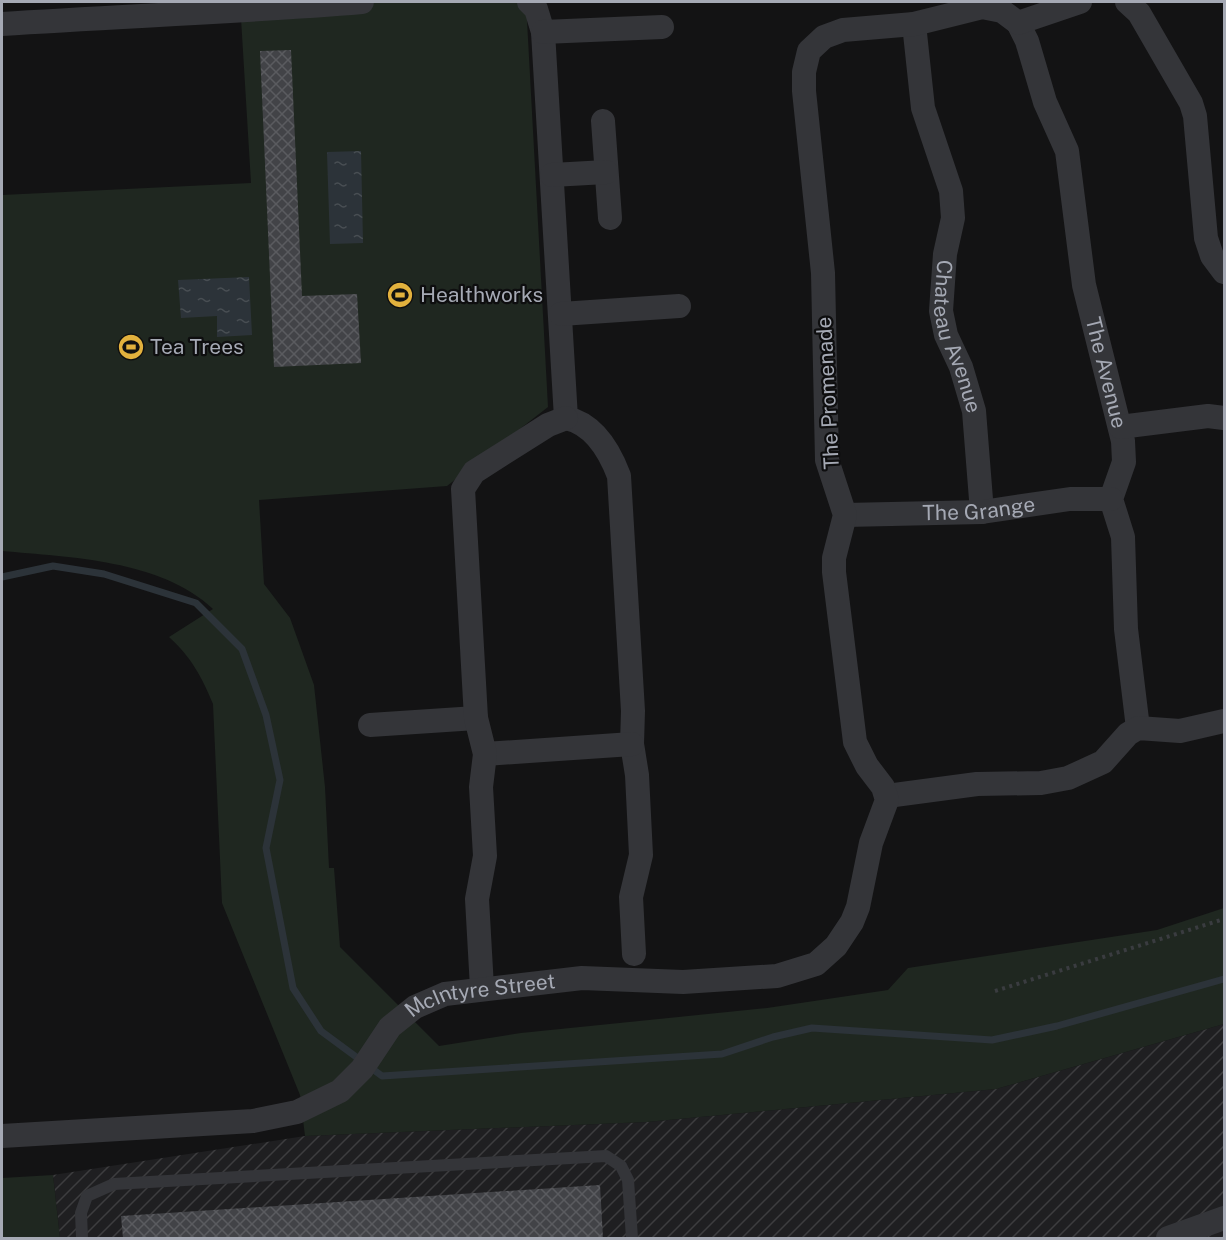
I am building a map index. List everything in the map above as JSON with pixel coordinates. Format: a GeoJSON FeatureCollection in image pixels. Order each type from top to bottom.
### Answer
{"type":"FeatureCollection","features":[{"type":"Feature","properties":{"kind":"street"},"geometry":{"type":"LineString","coordinates":[[2,24],[185,12],[244,12],[362,2]]}},
{"type":"Feature","properties":{"kind":"street"},"geometry":{"type":"LineString","coordinates":[[529,2],[536,9],[543,32],[566,418]]}},
{"type":"Feature","properties":{"kind":"street"},"geometry":{"type":"LineString","coordinates":[[1018,23],[1080,2]]}},
{"type":"Feature","properties":{"kind":"street"},"geometry":{"type":"LineString","coordinates":[[1127,2],[1139,13],[1191,103],[1195,116],[1199,188],[1206,238],[1212,256],[1224,272]]}},
{"type":"Feature","properties":{"kind":"street","name":"The Promenade"},"geometry":{"type":"LineString","coordinates":[[845,515],[827,460],[823,273],[804,72],[809,51],[824,37],[834,32],[854,28],[914,24],[982,7],[1002,11],[1018,23]]}},
{"type":"Feature","properties":{"kind":"street","name":"The Avenue"},"geometry":{"type":"LineString","coordinates":[[1018,23],[1028,41],[1045,102],[1067,151],[1084,285],[1120,428],[1124,462],[1111,499]]}},
{"type":"Feature","properties":{"kind":"street","name":"Chateau Avenue"},"geometry":{"type":"LineString","coordinates":[[914,24],[923,108],[951,191],[953,218],[945,254],[940,311],[946,335],[960,367],[974,411],[982,512]]}},
{"type":"Feature","properties":{"kind":"street"},"geometry":{"type":"LineString","coordinates":[[543,32],[662,27]]}},
{"type":"Feature","properties":{"kind":"street"},"geometry":{"type":"LineString","coordinates":[[603,121],[610,218]]}},
{"type":"Feature","properties":{"kind":"street"},"geometry":{"type":"LineString","coordinates":[[552,175],[606,171]]}},
{"type":"Feature","properties":{"kind":"street"},"geometry":{"type":"LineString","coordinates":[[561,314],[680,306]]}},
{"type":"Feature","properties":{"kind":"street"},"geometry":{"type":"LineString","coordinates":[[1120,428],[1208,416],[1224,418]]}},
{"type":"Feature","properties":{"kind":"street"},"geometry":{"type":"LineString","coordinates":[[482,988],[477,899],[485,856],[481,787],[485,754],[476,718],[463,489],[474,472],[548,425],[566,418],[579,423],[610,451],[619,477],[633,711],[632,744],[637,775],[641,855],[631,897],[634,954]]}},
{"type":"Feature","properties":{"kind":"street","name":"The Grange"},"geometry":{"type":"LineString","coordinates":[[845,515],[982,512],[1070,499],[1111,499]]}},
{"type":"Feature","properties":{"kind":"street"},"geometry":{"type":"LineString","coordinates":[[1111,499],[1123,537],[1127,641],[1138,728]]}},
{"type":"Feature","properties":{"kind":"street"},"geometry":{"type":"LineString","coordinates":[[845,515],[834,558],[834,572],[852,730],[860,755],[880,782],[887,796],[977,784],[1041,783],[1068,778],[1103,762],[1128,734],[1138,728],[1180,731],[1224,720]]}},
{"type":"Feature","properties":{"kind":"street"},"geometry":{"type":"LineString","coordinates":[[370,725],[476,718]]}},
{"type":"Feature","properties":{"kind":"street"},"geometry":{"type":"LineString","coordinates":[[485,754],[632,744]]}},
{"type":"Feature","properties":{"kind":"street","name":"McIntyre Street"},"geometry":{"type":"LineString","coordinates":[[2,1136],[270,1118],[311,1107],[350,1083],[381,1040],[402,1017],[429,999],[459,991],[582,978],[683,982],[777,976],[816,964],[836,946],[852,922],[858,908],[871,843],[887,796]]}},
{"type":"Feature","properties":{"kind":"street"},"geometry":{"type":"LineString","coordinates":[[1168,1239],[1224,1218]]}},
{"type":"Feature","properties":{"kind":"lane"},"geometry":{"type":"LineString","coordinates":[[82,1239],[81,1213],[87,1196],[114,1184],[606,1155],[621,1166],[628,1180],[632,1239]]}},
{"type":"Feature","properties":{"kind":"path"},"geometry":{"type":"LineString","coordinates":[[995,991],[1224,919]]}},
{"type":"Feature","properties":{"kind":"shaded area"},"geometry":{"type":"Polygon","coordinates":[[[240,2],[526,2],[548,407],[447,486],[259,500],[264,584],[290,618],[314,685],[325,787],[329,868],[334,868],[340,947],[439,1046],[521,1033],[767,1008],[888,990],[908,968],[1157,930],[1224,908],[1224,1024],[996,1089],[647,1122],[305,1136],[300,1095],[222,903],[213,704],[195,668],[184,652],[169,637],[213,609],[192,593],[168,580],[141,571],[85,559],[2,551],[2,195],[251,183],[240,2]]]}},
{"type":"Feature","properties":{"kind":"shaded area"},"geometry":{"type":"Polygon","coordinates":[[[1224,1024],[1224,1238],[60,1238],[53,1175],[305,1136],[647,1122],[996,1089],[1224,1024]]]}},
{"type":"Feature","properties":{"kind":"shaded area"},"geometry":{"type":"Polygon","coordinates":[[[53,1175],[60,1238],[2,1238],[2,1178],[53,1175]]]}},
{"type":"Feature","properties":{"kind":"water"},"geometry":{"type":"Polygon","coordinates":[[[361,151],[363,243],[330,244],[327,152],[361,151]]]}},
{"type":"Feature","properties":{"kind":"water"},"geometry":{"type":"Polygon","coordinates":[[[249,277],[252,335],[217,337],[217,316],[181,318],[178,280],[249,277]]]}},
{"type":"Feature","properties":{"kind":"building"},"geometry":{"type":"Polygon","coordinates":[[[291,50],[302,296],[357,294],[361,363],[274,367],[260,51],[291,50]]]}},
{"type":"Feature","properties":{"kind":"building"},"geometry":{"type":"Polygon","coordinates":[[[600,1185],[603,1238],[123,1238],[121,1216],[600,1185]]]}},
{"type":"Feature","properties":{"kind":"waterway"},"geometry":{"type":"LineString","coordinates":[[2,577],[53,566],[104,574],[196,603],[242,649],[266,715],[280,780],[266,848],[293,988],[321,1031],[382,1076],[722,1054],[773,1037],[812,1028],[992,1040],[1057,1026],[1224,979]]}},
{"type":"Feature","properties":{"kind":"place","name":"Healthworks"},"geometry":{"type":"Point","coordinates":[400,295]}},
{"type":"Feature","properties":{"kind":"place","name":"Tea Trees"},"geometry":{"type":"Point","coordinates":[131,347]}}]}
